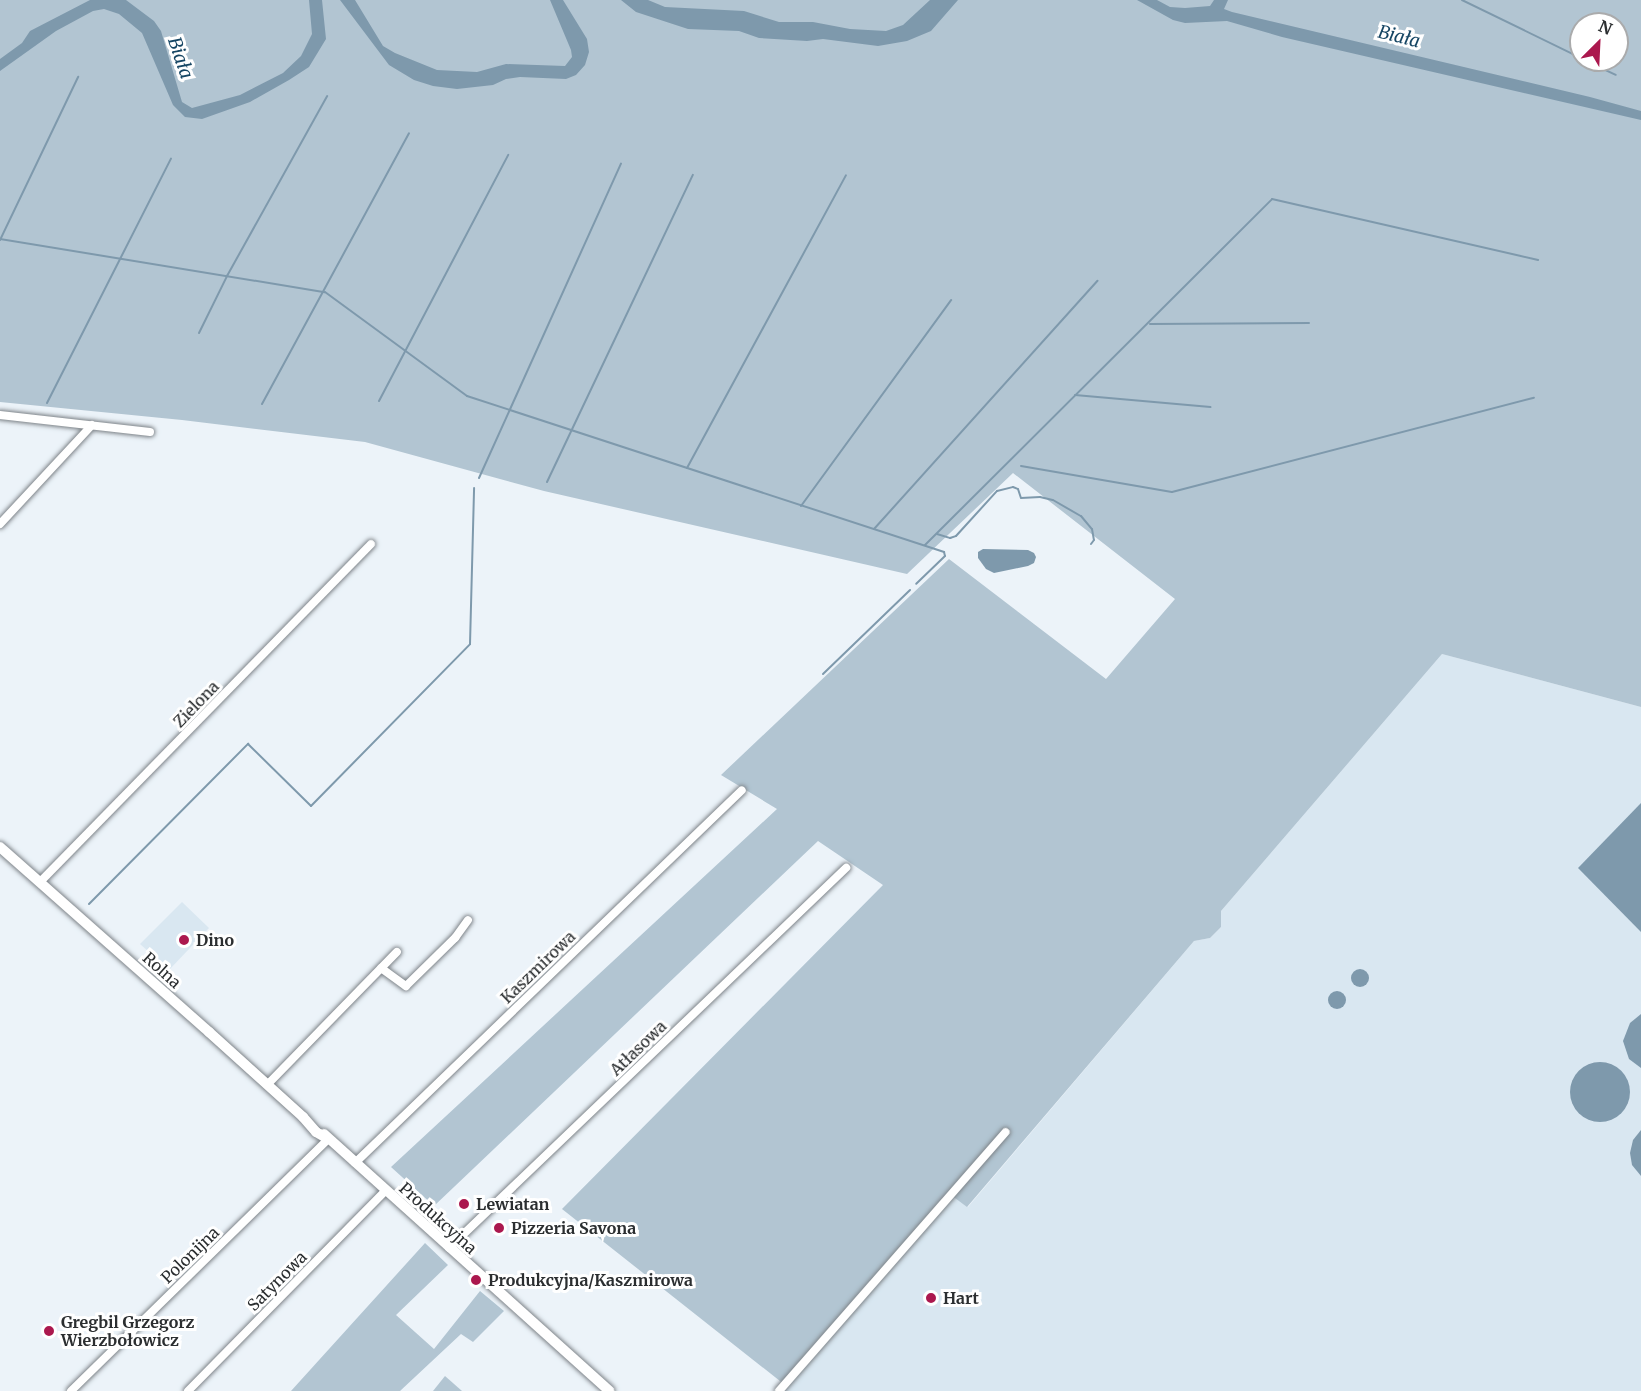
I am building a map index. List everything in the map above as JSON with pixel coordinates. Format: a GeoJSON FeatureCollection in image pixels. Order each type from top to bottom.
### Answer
{"type":"FeatureCollection","features":[{"type":"Feature","properties":{"kind":"street"},"geometry":{"type":"LineString","coordinates":[[0,415],[150,432]]}},
{"type":"Feature","properties":{"kind":"street"},"geometry":{"type":"LineString","coordinates":[[0,524],[92,425]]}},
{"type":"Feature","properties":{"kind":"street","name":"Zielona"},"geometry":{"type":"LineString","coordinates":[[40,882],[371,544]]}},
{"type":"Feature","properties":{"kind":"street","name":"Kaszmirowa"},"geometry":{"type":"LineString","coordinates":[[355,1163],[741,790]]}},
{"type":"Feature","properties":{"kind":"street","name":"Rolna"},"geometry":{"type":"LineString","coordinates":[[0,847],[303,1117],[316,1132],[328,1139]]}},
{"type":"Feature","properties":{"kind":"street","name":"Atłasowa"},"geometry":{"type":"LineString","coordinates":[[449,1248],[846,868]]}},
{"type":"Feature","properties":{"kind":"street"},"geometry":{"type":"LineString","coordinates":[[381,968],[406,986],[455,938],[468,920]]}},
{"type":"Feature","properties":{"kind":"street"},"geometry":{"type":"LineString","coordinates":[[267,1085],[397,952]]}},
{"type":"Feature","properties":{"kind":"street"},"geometry":{"type":"LineString","coordinates":[[779,1391],[1006,1132]]}},
{"type":"Feature","properties":{"kind":"street","name":"Produkcyjna"},"geometry":{"type":"LineString","coordinates":[[328,1139],[609,1391]]}},
{"type":"Feature","properties":{"kind":"street","name":"Polonijna"},"geometry":{"type":"LineString","coordinates":[[71,1391],[328,1139]]}},
{"type":"Feature","properties":{"kind":"street","name":"Satynowa"},"geometry":{"type":"LineString","coordinates":[[188,1391],[385,1191]]}},
{"type":"Feature","properties":{"kind":"shaded area"},"geometry":{"type":"Polygon","coordinates":[[[0,0],[1641,0],[1641,707],[1442,654],[1221,911],[1221,927],[1210,938],[1194,941],[967,1207],[951,1195],[785,1385],[562,1209],[883,885],[818,841],[434,1206],[391,1167],[777,809],[721,775],[949,559],[1106,679],[1175,599],[1013,473],[907,574],[544,491],[365,442],[182,420],[0,402],[0,0]]]}},
{"type":"Feature","properties":{"kind":"shaded area"},"geometry":{"type":"Polygon","coordinates":[[[90,0],[126,0],[154,21],[161,31],[182,102],[192,108],[240,95],[283,73],[301,56],[312,34],[309,0],[322,0],[326,39],[309,67],[289,80],[250,102],[202,119],[185,117],[173,105],[142,33],[119,14],[104,9],[93,11],[56,31],[0,71],[0,59],[22,43],[30,31],[90,0]]]}},
{"type":"Feature","properties":{"kind":"shaded area"},"geometry":{"type":"Polygon","coordinates":[[[340,0],[355,0],[383,46],[437,70],[477,72],[506,64],[565,66],[572,57],[571,50],[550,0],[563,0],[587,39],[589,52],[585,65],[576,75],[566,79],[520,77],[506,79],[493,85],[457,89],[433,86],[414,80],[389,65],[340,0]]]}},
{"type":"Feature","properties":{"kind":"shaded area"},"geometry":{"type":"Polygon","coordinates":[[[621,0],[648,0],[665,7],[744,11],[779,22],[813,22],[850,29],[886,31],[903,25],[930,0],[958,0],[931,31],[907,41],[878,46],[823,39],[807,41],[759,38],[739,31],[688,29],[636,12],[621,0]]]}},
{"type":"Feature","properties":{"kind":"shaded area"},"geometry":{"type":"Polygon","coordinates":[[[1137,0],[1157,0],[1170,7],[1185,8],[1210,6],[1214,0],[1228,0],[1224,9],[1232,12],[1590,97],[1641,111],[1641,120],[1282,37],[1227,21],[1185,23],[1173,20],[1137,0]]]}},
{"type":"Feature","properties":{"kind":"shaded area"},"geometry":{"type":"Polygon","coordinates":[[[983,549],[1028,550],[1036,557],[1034,563],[1028,566],[994,573],[986,569],[978,558],[978,552],[983,549]]]}},
{"type":"Feature","properties":{"kind":"shaded area"},"geometry":{"type":"Polygon","coordinates":[[[1442,654],[1641,707],[1641,1391],[780,1391],[951,1194],[968,1207],[1194,941],[1210,938],[1221,927],[1221,911],[1442,654]]]}},
{"type":"Feature","properties":{"kind":"shaded area"},"geometry":{"type":"Polygon","coordinates":[[[1641,803],[1641,932],[1578,868],[1641,803]]]}},
{"type":"Feature","properties":{"kind":"shaded area"},"geometry":{"type":"Polygon","coordinates":[[[182,902],[209,928],[169,970],[140,944],[182,902]]]}},
{"type":"Feature","properties":{"kind":"shaded area"},"geometry":{"type":"Polygon","coordinates":[[[1360,969],[1368,974],[1369,978],[1364,986],[1360,987],[1352,982],[1351,978],[1356,970],[1360,969]]]}},
{"type":"Feature","properties":{"kind":"shaded area"},"geometry":{"type":"Polygon","coordinates":[[[1337,991],[1343,994],[1346,1000],[1343,1006],[1337,1009],[1331,1006],[1328,1000],[1331,994],[1337,991]]]}},
{"type":"Feature","properties":{"kind":"shaded area"},"geometry":{"type":"Polygon","coordinates":[[[1641,1014],[1641,1068],[1629,1059],[1623,1041],[1630,1023],[1641,1014]]]}},
{"type":"Feature","properties":{"kind":"shaded area"},"geometry":{"type":"Polygon","coordinates":[[[1594,1062],[1606,1062],[1622,1070],[1628,1080],[1630,1092],[1628,1104],[1622,1114],[1606,1122],[1594,1122],[1578,1114],[1570,1098],[1570,1086],[1578,1070],[1594,1062]]]}},
{"type":"Feature","properties":{"kind":"shaded area"},"geometry":{"type":"Polygon","coordinates":[[[1641,1130],[1641,1176],[1632,1165],[1630,1153],[1633,1140],[1641,1130]]]}},
{"type":"Feature","properties":{"kind":"shaded area"},"geometry":{"type":"Polygon","coordinates":[[[425,1243],[448,1265],[396,1315],[434,1349],[480,1291],[504,1311],[473,1342],[461,1334],[400,1391],[291,1391],[425,1243]]]}},
{"type":"Feature","properties":{"kind":"shaded area"},"geometry":{"type":"Polygon","coordinates":[[[445,1376],[462,1391],[433,1391],[445,1376]]]}},
{"type":"Feature","properties":{"kind":"waterway"},"geometry":{"type":"LineString","coordinates":[[1462,0],[1569,52]]}},
{"type":"Feature","properties":{"kind":"waterway"},"geometry":{"type":"LineString","coordinates":[[1610,72],[1616,75]]}},
{"type":"Feature","properties":{"kind":"waterway"},"geometry":{"type":"LineString","coordinates":[[0,240],[78,77]]}},
{"type":"Feature","properties":{"kind":"waterway"},"geometry":{"type":"LineString","coordinates":[[199,333],[227,276],[327,96]]}},
{"type":"Feature","properties":{"kind":"waterway"},"geometry":{"type":"LineString","coordinates":[[262,404],[409,133]]}},
{"type":"Feature","properties":{"kind":"waterway"},"geometry":{"type":"LineString","coordinates":[[379,401],[508,155]]}},
{"type":"Feature","properties":{"kind":"waterway"},"geometry":{"type":"LineString","coordinates":[[47,403],[171,159]]}},
{"type":"Feature","properties":{"kind":"waterway"},"geometry":{"type":"LineString","coordinates":[[479,478],[621,164]]}},
{"type":"Feature","properties":{"kind":"waterway"},"geometry":{"type":"LineString","coordinates":[[547,482],[693,175]]}},
{"type":"Feature","properties":{"kind":"waterway"},"geometry":{"type":"LineString","coordinates":[[687,468],[846,175]]}},
{"type":"Feature","properties":{"kind":"waterway"},"geometry":{"type":"LineString","coordinates":[[925,545],[1272,199],[1538,260]]}},
{"type":"Feature","properties":{"kind":"waterway"},"geometry":{"type":"LineString","coordinates":[[0,239],[325,292],[467,396],[944,552],[945,556],[916,584]]}},
{"type":"Feature","properties":{"kind":"waterway"},"geometry":{"type":"LineString","coordinates":[[874,529],[1097,281]]}},
{"type":"Feature","properties":{"kind":"waterway"},"geometry":{"type":"LineString","coordinates":[[801,506],[951,300]]}},
{"type":"Feature","properties":{"kind":"waterway"},"geometry":{"type":"LineString","coordinates":[[1150,324],[1309,323]]}},
{"type":"Feature","properties":{"kind":"waterway"},"geometry":{"type":"LineString","coordinates":[[1075,395],[1210,407]]}},
{"type":"Feature","properties":{"kind":"waterway"},"geometry":{"type":"LineString","coordinates":[[1021,466],[1172,492],[1534,398]]}},
{"type":"Feature","properties":{"kind":"waterway"},"geometry":{"type":"LineString","coordinates":[[937,534],[950,538],[956,536],[997,491],[1013,487],[1018,489],[1021,498],[1040,497],[1053,500],[1081,516],[1092,529],[1094,540],[1091,544]]}},
{"type":"Feature","properties":{"kind":"waterway"},"geometry":{"type":"LineString","coordinates":[[89,904],[248,744],[311,806],[470,644],[474,488]]}},
{"type":"Feature","properties":{"kind":"waterway"},"geometry":{"type":"LineString","coordinates":[[823,674],[910,590]]}},
{"type":"Feature","properties":{"kind":"place","name":"Dino"},"geometry":{"type":"Point","coordinates":[184,940]}},
{"type":"Feature","properties":{"kind":"place","name":"Lewiatan"},"geometry":{"type":"Point","coordinates":[464,1204]}},
{"type":"Feature","properties":{"kind":"place","name":"Pizzeria Savona"},"geometry":{"type":"Point","coordinates":[499,1228]}},
{"type":"Feature","properties":{"kind":"place","name":"Produkcyjna/Kaszmirowa"},"geometry":{"type":"Point","coordinates":[476,1280]}},
{"type":"Feature","properties":{"kind":"place","name":"Hart"},"geometry":{"type":"Point","coordinates":[931,1298]}},
{"type":"Feature","properties":{"kind":"place","name":"Gregbil Grzegorz Wierzbołowicz"},"geometry":{"type":"Point","coordinates":[49,1331]}},
{"type":"Feature","properties":{"kind":"water label","name":"Biała"},"geometry":{"type":"Point","coordinates":[1399,37]}},
{"type":"Feature","properties":{"kind":"water label","name":"Biała"},"geometry":{"type":"Point","coordinates":[180,58]}}]}
